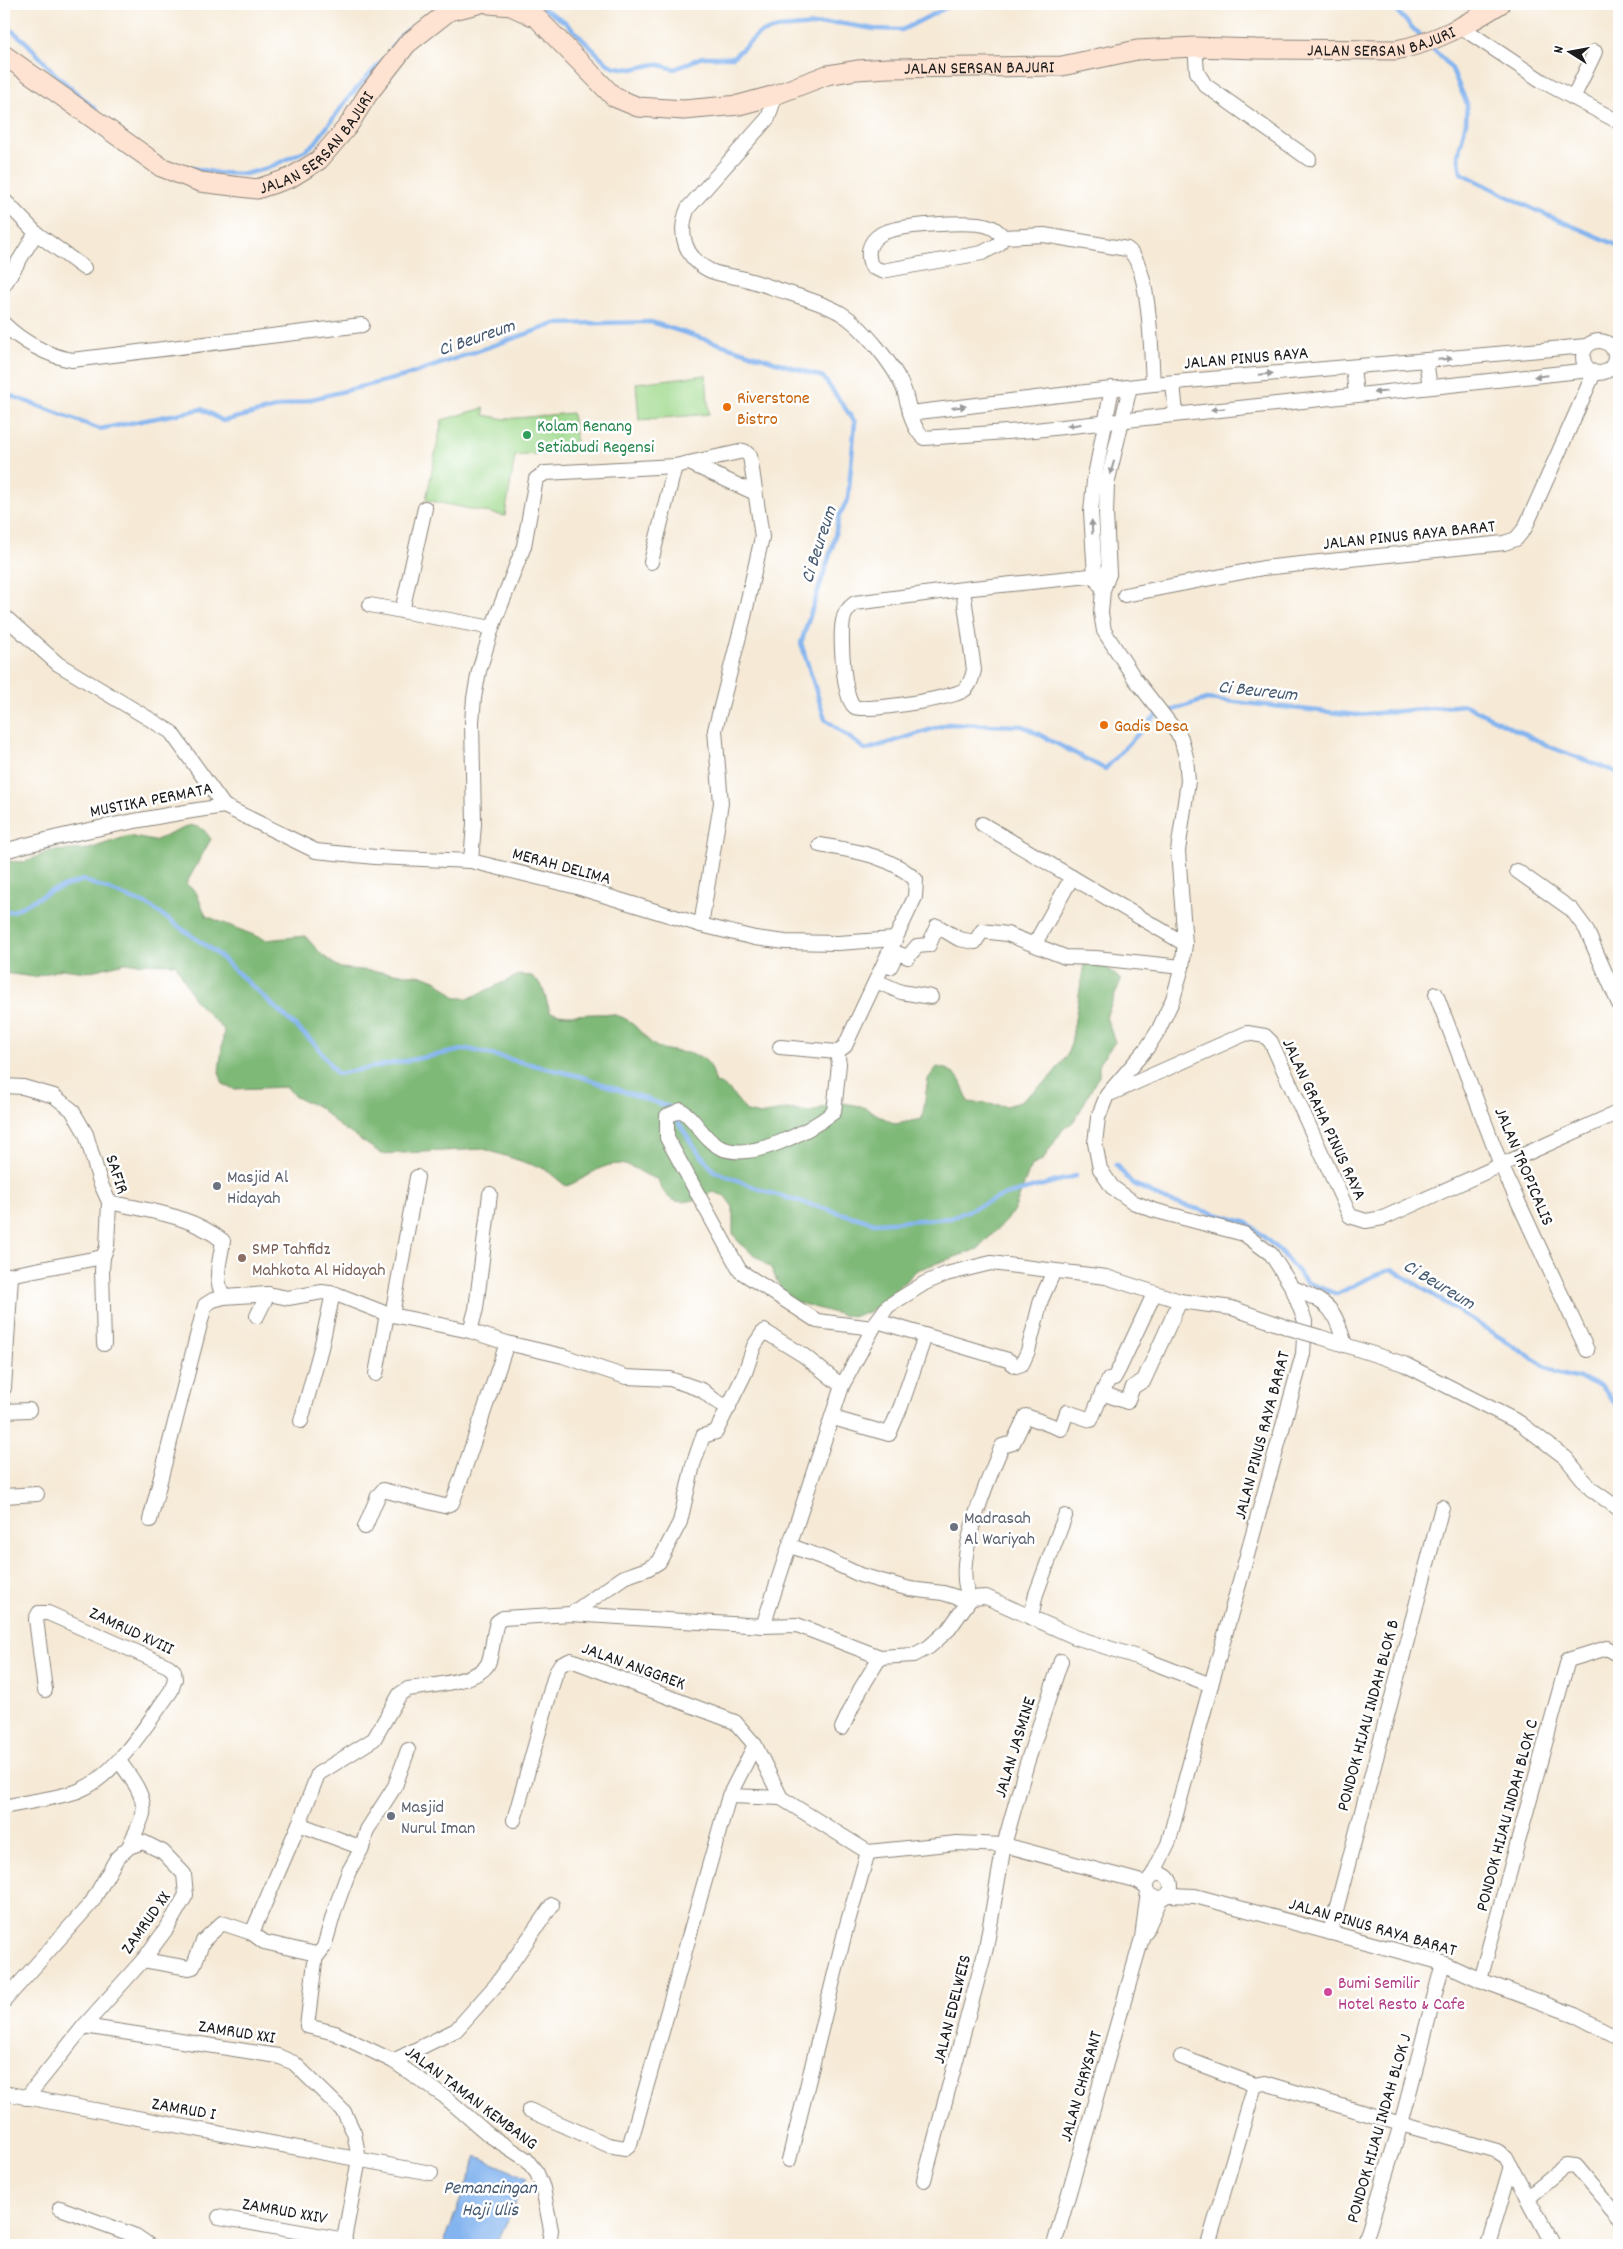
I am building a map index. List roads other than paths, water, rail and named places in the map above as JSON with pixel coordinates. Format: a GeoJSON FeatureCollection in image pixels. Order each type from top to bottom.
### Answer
{"type":"FeatureCollection","features":[{"type":"Feature","properties":{"kind":"main road","name":"JALAN SERSAN BAJURI"},"geometry":{"type":"LineString","coordinates":[[4,55],[161,167],[200,182],[257,189],[290,178],[320,160],[348,126],[368,94],[407,44],[449,11],[478,4]]}},
{"type":"Feature","properties":{"kind":"main road","name":"JALAN SERSAN BAJURI"},"geometry":{"type":"LineString","coordinates":[[489,4],[511,6],[537,18],[614,97],[638,107],[684,110],[739,104],[772,96],[842,72],[888,68],[1062,66],[1137,50],[1195,47],[1256,50],[1396,50],[1417,46],[1461,27],[1495,5]]}},
{"type":"Feature","properties":{"kind":"street"},"geometry":{"type":"LineString","coordinates":[[1461,27],[1535,76],[1619,122]]}},
{"type":"Feature","properties":{"kind":"street"},"geometry":{"type":"LineString","coordinates":[[1195,47],[1197,72],[1205,85],[1309,158]]}},
{"type":"Feature","properties":{"kind":"street"},"geometry":{"type":"LineString","coordinates":[[1573,98],[1595,52]]}},
{"type":"Feature","properties":{"kind":"street"},"geometry":{"type":"LineString","coordinates":[[772,96],[772,106],[768,118],[688,208],[683,226],[684,242],[687,249],[711,271],[752,281],[824,305],[842,314],[868,335],[881,351],[904,388],[910,413],[918,433],[924,438],[930,439],[1430,387],[1604,372],[1616,364],[1614,352],[1606,342]]}},
{"type":"Feature","properties":{"kind":"street"},"geometry":{"type":"LineString","coordinates":[[4,200],[36,233],[84,268]]}},
{"type":"Feature","properties":{"kind":"street"},"geometry":{"type":"LineString","coordinates":[[968,223],[989,226],[998,230],[1003,237],[999,244],[982,253],[882,271],[872,268],[868,260],[868,250],[871,242],[881,234],[897,230],[968,223]]}},
{"type":"Feature","properties":{"kind":"street"},"geometry":{"type":"LineString","coordinates":[[4,285],[36,233]]}},
{"type":"Feature","properties":{"kind":"street"},"geometry":{"type":"LineString","coordinates":[[1003,237],[1044,235],[1113,246],[1132,252],[1138,263],[1146,292],[1153,384]]}},
{"type":"Feature","properties":{"kind":"street"},"geometry":{"type":"LineString","coordinates":[[4,324],[46,353],[72,360],[362,325]]}},
{"type":"Feature","properties":{"kind":"street","name":"JALAN PINUS RAYA"},"geometry":{"type":"LineString","coordinates":[[910,413],[1112,388],[1586,346],[1595,341],[1606,342],[1619,337]]}},
{"type":"Feature","properties":{"kind":"street"},"geometry":{"type":"LineString","coordinates":[[1586,346],[1583,351],[1583,362],[1592,372]]}},
{"type":"Feature","properties":{"kind":"street"},"geometry":{"type":"LineString","coordinates":[[1426,360],[1430,387]]}},
{"type":"Feature","properties":{"kind":"street"},"geometry":{"type":"LineString","coordinates":[[1353,367],[1356,395]]}},
{"type":"Feature","properties":{"kind":"street","name":"JALAN PINUS RAYA BARAT"},"geometry":{"type":"LineString","coordinates":[[1125,595],[1263,568],[1504,543],[1516,539],[1525,528],[1592,372]]}},
{"type":"Feature","properties":{"kind":"street"},"geometry":{"type":"LineString","coordinates":[[1173,383],[1176,414]]}},
{"type":"Feature","properties":{"kind":"street","name":"JALAN PINUS RAYA BARAT"},"geometry":{"type":"LineString","coordinates":[[1102,575],[1108,484],[1130,387]]}},
{"type":"Feature","properties":{"kind":"street","name":"JALAN PINUS RAYA BARAT"},"geometry":{"type":"LineString","coordinates":[[1112,388],[1097,460],[1091,512],[1102,575],[1101,613],[1104,631],[1135,679],[1181,738],[1186,757],[1188,781],[1178,852],[1185,944],[1182,967],[1173,999],[1158,1032],[1107,1096],[1096,1126],[1095,1143],[1100,1169],[1112,1187],[1133,1202],[1153,1210],[1244,1234],[1271,1254],[1292,1287],[1305,1321],[1303,1354],[1168,1844],[1147,1883],[1154,1897],[1167,1888],[1443,1963],[1480,1980],[1575,2015],[1619,2038]]}},
{"type":"Feature","properties":{"kind":"street"},"geometry":{"type":"LineString","coordinates":[[471,861],[474,824],[472,722],[474,698],[479,671],[492,628],[524,546],[533,492],[539,475],[545,472],[675,466],[742,450],[746,451],[750,456],[762,537],[744,618],[714,730],[721,803],[701,925]]}},
{"type":"Feature","properties":{"kind":"street"},"geometry":{"type":"LineString","coordinates":[[689,463],[756,493]]}},
{"type":"Feature","properties":{"kind":"street"},"geometry":{"type":"LineString","coordinates":[[651,562],[675,466]]}},
{"type":"Feature","properties":{"kind":"street"},"geometry":{"type":"LineString","coordinates":[[402,612],[425,508]]}},
{"type":"Feature","properties":{"kind":"street"},"geometry":{"type":"LineString","coordinates":[[962,589],[974,670],[972,681],[965,690],[905,704],[864,708],[855,707],[850,702],[847,692],[842,630],[843,619],[848,609],[855,603],[962,589],[1102,575]]}},
{"type":"Feature","properties":{"kind":"street"},"geometry":{"type":"LineString","coordinates":[[370,605],[492,628]]}},
{"type":"Feature","properties":{"kind":"street","name":"MUSTIKA PERMATA"},"geometry":{"type":"LineString","coordinates":[[4,616],[58,664],[165,727],[178,740],[224,806],[151,817],[52,838],[4,851]]}},
{"type":"Feature","properties":{"kind":"street","name":"MERAH DELIMA"},"geometry":{"type":"LineString","coordinates":[[224,806],[316,850],[375,857],[471,861],[577,887],[701,925],[755,938],[784,942],[838,943],[895,939]]}},
{"type":"Feature","properties":{"kind":"street"},"geometry":{"type":"LineString","coordinates":[[982,824],[1185,944]]}},
{"type":"Feature","properties":{"kind":"street"},"geometry":{"type":"LineString","coordinates":[[820,845],[885,859],[906,871],[916,880],[915,897],[895,939],[879,982]]}},
{"type":"Feature","properties":{"kind":"street"},"geometry":{"type":"LineString","coordinates":[[1517,871],[1572,910],[1586,929],[1619,1004]]}},
{"type":"Feature","properties":{"kind":"street"},"geometry":{"type":"LineString","coordinates":[[1038,938],[1072,877]]}},
{"type":"Feature","properties":{"kind":"street"},"geometry":{"type":"LineString","coordinates":[[780,1047],[836,1052],[845,1046],[879,982],[897,953],[908,957],[917,946],[929,945],[938,926],[959,939],[975,942],[982,931],[1007,934],[1065,957],[1096,958],[1182,967]]}},
{"type":"Feature","properties":{"kind":"street"},"geometry":{"type":"LineString","coordinates":[[879,982],[901,992],[930,997]]}},
{"type":"Feature","properties":{"kind":"street","name":"JALAN TROPICALIS"},"geometry":{"type":"LineString","coordinates":[[1436,994],[1501,1165],[1587,1350]]}},
{"type":"Feature","properties":{"kind":"street","name":"JALAN GRAHA PINUS RAYA"},"geometry":{"type":"LineString","coordinates":[[1107,1096],[1247,1033],[1266,1036],[1271,1042],[1350,1216],[1374,1221],[1619,1112]]}},
{"type":"Feature","properties":{"kind":"street"},"geometry":{"type":"LineString","coordinates":[[836,1052],[839,1064],[834,1112],[822,1121],[775,1145],[757,1150],[721,1148],[703,1135],[692,1117],[681,1110],[667,1116],[667,1138],[740,1271],[817,1321],[875,1325],[925,1336],[1008,1360],[1016,1366],[1022,1364],[1028,1351],[1041,1300],[1054,1271]]}},
{"type":"Feature","properties":{"kind":"street","name":"SAFIR"},"geometry":{"type":"LineString","coordinates":[[4,1086],[23,1087],[54,1096],[72,1110],[86,1134],[100,1182],[109,1202],[107,1247],[103,1257],[104,1344]]}},
{"type":"Feature","properties":{"kind":"street"},"geometry":{"type":"LineString","coordinates":[[376,1374],[390,1315],[417,1177]]}},
{"type":"Feature","properties":{"kind":"street"},"geometry":{"type":"LineString","coordinates":[[470,1331],[476,1309],[490,1194]]}},
{"type":"Feature","properties":{"kind":"street"},"geometry":{"type":"LineString","coordinates":[[109,1202],[192,1221],[217,1236],[223,1241],[218,1287],[224,1297]]}},
{"type":"Feature","properties":{"kind":"street"},"geometry":{"type":"LineString","coordinates":[[4,1388],[7,1276],[103,1257]]}},
{"type":"Feature","properties":{"kind":"street"},"geometry":{"type":"LineString","coordinates":[[763,1626],[791,1546],[842,1386],[875,1325],[888,1306],[925,1283],[946,1274],[991,1263],[1106,1277],[1180,1301],[1232,1308],[1404,1364],[1520,1423],[1566,1458],[1591,1489],[1619,1509]]}},
{"type":"Feature","properties":{"kind":"street"},"geometry":{"type":"LineString","coordinates":[[1292,1287],[1326,1303],[1338,1322],[1346,1345]]}},
{"type":"Feature","properties":{"kind":"street"},"geometry":{"type":"LineString","coordinates":[[150,1520],[205,1305],[213,1300],[224,1297],[268,1294],[288,1298],[322,1292],[333,1293],[390,1315],[470,1331],[507,1343],[564,1356],[626,1377],[670,1379],[702,1390],[714,1400],[729,1408]]}},
{"type":"Feature","properties":{"kind":"street"},"geometry":{"type":"LineString","coordinates":[[301,1421],[322,1348],[333,1293]]}},
{"type":"Feature","properties":{"kind":"street"},"geometry":{"type":"LineString","coordinates":[[258,1316],[268,1294]]}},
{"type":"Feature","properties":{"kind":"street"},"geometry":{"type":"LineString","coordinates":[[970,1600],[966,1591],[964,1558],[982,1494],[1002,1446],[1013,1443],[1026,1416],[1057,1429],[1061,1429],[1067,1412],[1092,1420],[1102,1393],[1109,1379],[1114,1378],[1119,1369],[1154,1294]]}},
{"type":"Feature","properties":{"kind":"street"},"geometry":{"type":"LineString","coordinates":[[1102,1393],[1127,1402],[1133,1387],[1144,1380],[1180,1301]]}},
{"type":"Feature","properties":{"kind":"street"},"geometry":{"type":"LineString","coordinates":[[571,1614],[624,1578],[647,1570],[659,1562],[680,1522],[693,1465],[702,1436],[716,1432],[729,1408],[754,1346],[764,1331],[803,1355],[842,1386]]}},
{"type":"Feature","properties":{"kind":"street"},"geometry":{"type":"LineString","coordinates":[[833,1418],[889,1434],[901,1406],[925,1336]]}},
{"type":"Feature","properties":{"kind":"street"},"geometry":{"type":"LineString","coordinates":[[365,1526],[378,1496],[383,1490],[442,1506],[452,1503],[507,1343]]}},
{"type":"Feature","properties":{"kind":"street"},"geometry":{"type":"LineString","coordinates":[[4,1411],[29,1410]]}},
{"type":"Feature","properties":{"kind":"street"},"geometry":{"type":"LineString","coordinates":[[4,1496],[37,1494]]}},
{"type":"Feature","properties":{"kind":"street","name":"PONDOK HIJAU INDAH BLOK B"},"geometry":{"type":"LineString","coordinates":[[1330,1932],[1442,1507]]}},
{"type":"Feature","properties":{"kind":"street"},"geometry":{"type":"LineString","coordinates":[[1031,1617],[1036,1594],[1065,1516]]}},
{"type":"Feature","properties":{"kind":"street"},"geometry":{"type":"LineString","coordinates":[[791,1546],[826,1558],[868,1578],[910,1589],[970,1600],[986,1597],[1075,1637],[1146,1660],[1211,1685]]}},
{"type":"Feature","properties":{"kind":"street"},"geometry":{"type":"LineString","coordinates":[[252,1933],[299,1824],[318,1774],[374,1739],[400,1694],[408,1689],[473,1677],[484,1670],[489,1662],[497,1622],[503,1618],[571,1614],[763,1626],[797,1625],[880,1657],[914,1655],[929,1647],[949,1629],[970,1600]]}},
{"type":"Feature","properties":{"kind":"street","name":"ZAMRUD XVIII"},"geometry":{"type":"LineString","coordinates":[[4,1807],[78,1791],[91,1784],[119,1761],[171,1691],[175,1679],[174,1671],[168,1666],[48,1613],[39,1613],[36,1619],[45,1690]]}},
{"type":"Feature","properties":{"kind":"street","name":"PONDOK HIJAU INDAH BLOK C"},"geometry":{"type":"LineString","coordinates":[[1480,1980],[1568,1660],[1607,1648],[1619,1654]]}},
{"type":"Feature","properties":{"kind":"street"},"geometry":{"type":"LineString","coordinates":[[842,1728],[860,1690],[880,1657]]}},
{"type":"Feature","properties":{"kind":"street","name":"JALAN ANGGREK"},"geometry":{"type":"LineString","coordinates":[[514,1820],[555,1675],[560,1665],[571,1660],[735,1722],[755,1745],[781,1798]]}},
{"type":"Feature","properties":{"kind":"street","name":"JALAN JASMINE"},"geometry":{"type":"LineString","coordinates":[[1004,1845],[1027,1763],[1061,1661]]}},
{"type":"Feature","properties":{"kind":"street"},"geometry":{"type":"LineString","coordinates":[[528,2110],[608,2145],[625,2148],[630,2144],[729,1796],[755,1745]]}},
{"type":"Feature","properties":{"kind":"street"},"geometry":{"type":"LineString","coordinates":[[143,1960],[189,1968],[193,1967],[203,1941],[221,1923],[252,1933],[264,1942],[317,1956],[324,1947],[335,1909],[349,1872],[362,1848],[367,1830],[399,1777],[408,1750]]}},
{"type":"Feature","properties":{"kind":"street"},"geometry":{"type":"LineString","coordinates":[[4,2001],[92,1902],[118,1858],[129,1847],[143,1814],[142,1798],[132,1778],[119,1761]]}},
{"type":"Feature","properties":{"kind":"street"},"geometry":{"type":"LineString","coordinates":[[729,1796],[781,1798],[868,1852],[957,1843],[1004,1845],[1147,1883],[1160,1874],[1167,1888]]}},
{"type":"Feature","properties":{"kind":"street"},"geometry":{"type":"LineString","coordinates":[[299,1824],[362,1848]]}},
{"type":"Feature","properties":{"kind":"street","name":"ZAMRUD XX"},"geometry":{"type":"LineString","coordinates":[[26,2098],[84,2026],[143,1960],[167,1928],[186,1895],[184,1874],[164,1852],[143,1842],[129,1847]]}},
{"type":"Feature","properties":{"kind":"street"},"geometry":{"type":"LineString","coordinates":[[1167,1888],[1168,1844]]}},
{"type":"Feature","properties":{"kind":"street","name":"JALAN EDELWEIS"},"geometry":{"type":"LineString","coordinates":[[924,2180],[986,1948],[1004,1845]]}},
{"type":"Feature","properties":{"kind":"street"},"geometry":{"type":"LineString","coordinates":[[789,2160],[846,1928],[868,1852]]}},
{"type":"Feature","properties":{"kind":"street","name":"JALAN CHRYSANT"},"geometry":{"type":"LineString","coordinates":[[1142,1938],[1147,1883]]}},
{"type":"Feature","properties":{"kind":"street","name":"JALAN CHRYSANT"},"geometry":{"type":"LineString","coordinates":[[1054,2245],[1142,1938],[1167,1888]]}},
{"type":"Feature","properties":{"kind":"street"},"geometry":{"type":"LineString","coordinates":[[393,2061],[456,2030],[496,1985],[552,1905]]}},
{"type":"Feature","properties":{"kind":"street","name":"JALAN TAMAN KEMBANG"},"geometry":{"type":"LineString","coordinates":[[317,1956],[307,2026],[335,2033],[393,2061],[444,2096],[489,2135],[526,2159],[532,2166],[543,2188],[551,2230],[549,2245]]}},
{"type":"Feature","properties":{"kind":"street","name":"PONDOK HIJAU INDAH BLOK J"},"geometry":{"type":"LineString","coordinates":[[1364,2245],[1401,2124],[1443,1963]]}},
{"type":"Feature","properties":{"kind":"street","name":"ZAMRUD XXI"},"geometry":{"type":"LineString","coordinates":[[84,2026],[288,2059],[348,2118],[354,2133],[359,2159]]}},
{"type":"Feature","properties":{"kind":"street"},"geometry":{"type":"LineString","coordinates":[[1181,2057],[1255,2085],[1265,2083],[1497,2151],[1506,2157],[1553,2245]]}},
{"type":"Feature","properties":{"kind":"street"},"geometry":{"type":"LineString","coordinates":[[1208,2245],[1255,2085]]}},
{"type":"Feature","properties":{"kind":"street","name":"ZAMRUD I"},"geometry":{"type":"LineString","coordinates":[[4,2093],[431,2173]]}},
{"type":"Feature","properties":{"kind":"street"},"geometry":{"type":"LineString","coordinates":[[344,2243],[359,2159]]}},
{"type":"Feature","properties":{"kind":"street"},"geometry":{"type":"LineString","coordinates":[[1527,2197],[1566,2165],[1571,2164],[1576,2166],[1619,2218]]}},
{"type":"Feature","properties":{"kind":"street"},"geometry":{"type":"LineString","coordinates":[[1488,2245],[1511,2166]]}},
{"type":"Feature","properties":{"kind":"street"},"geometry":{"type":"LineString","coordinates":[[60,2208],[136,2236],[146,2244]]}},
{"type":"Feature","properties":{"kind":"street","name":"ZAMRUD XXIV"},"geometry":{"type":"LineString","coordinates":[[219,2217],[344,2243]]}},
{"type":"Feature","properties":{"kind":"water","name":"Pemancingan Haji Ulis"},"geometry":{"type":"Polygon","coordinates":[[[477,2156],[527,2178],[496,2245],[447,2245],[444,2243],[477,2156]]]}},
{"type":"Feature","properties":{"kind":"waterway"},"geometry":{"type":"LineString","coordinates":[[535,4],[564,21],[608,64],[615,67],[632,69],[656,64],[675,69],[702,57],[733,57],[760,33],[779,28],[838,23],[874,29],[902,30],[953,4]]}},
{"type":"Feature","properties":{"kind":"waterway"},"geometry":{"type":"LineString","coordinates":[[1390,4],[1422,38]]}},
{"type":"Feature","properties":{"kind":"waterway"},"geometry":{"type":"LineString","coordinates":[[392,48],[403,34],[427,17]]}},
{"type":"Feature","properties":{"kind":"waterway"},"geometry":{"type":"LineString","coordinates":[[4,24],[27,43],[56,75],[96,110]]}},
{"type":"Feature","properties":{"kind":"waterway"},"geometry":{"type":"LineString","coordinates":[[1429,45],[1451,67],[1467,104],[1466,122],[1458,155],[1461,173],[1533,209],[1619,246]]}},
{"type":"Feature","properties":{"kind":"waterway"},"geometry":{"type":"LineString","coordinates":[[186,167],[218,173],[245,174],[268,168],[306,150],[315,143],[349,97],[383,60]]}},
{"type":"Feature","properties":{"kind":"waterway","name":"Ci Beureum"},"geometry":{"type":"LineString","coordinates":[[4,393],[100,429],[202,409],[223,421],[405,376],[555,324],[651,322],[823,377],[855,422],[848,499],[839,516],[833,545],[801,643],[825,719],[866,750],[948,724],[1023,726],[1105,769],[1155,716],[1207,699],[1357,715],[1465,705],[1553,748],[1619,773]]}},
{"type":"Feature","properties":{"kind":"waterway"},"geometry":{"type":"LineString","coordinates":[[4,912],[13,911],[51,891],[83,880],[148,905],[215,952],[316,1045],[337,1074],[468,1049],[579,1076],[669,1107],[692,1144],[714,1171],[767,1192],[875,1223],[951,1218],[1002,1196],[1076,1176]]}},
{"type":"Feature","properties":{"kind":"waterway","name":"Ci Beureum"},"geometry":{"type":"LineString","coordinates":[[1116,1165],[1132,1183],[1165,1200],[1248,1223],[1283,1254],[1306,1282],[1337,1294],[1392,1269],[1556,1373],[1599,1384],[1619,1407]]}},
{"type":"Feature","properties":{"kind":"place","name":"Riverstone Bistro"},"geometry":{"type":"Point","coordinates":[727,407]}},
{"type":"Feature","properties":{"kind":"place","name":"Kolam Renang Setiabudi Regensi"},"geometry":{"type":"Point","coordinates":[527,435]}},
{"type":"Feature","properties":{"kind":"place","name":"Gadis Desa"},"geometry":{"type":"Point","coordinates":[1104,725]}},
{"type":"Feature","properties":{"kind":"place","name":"Masjid Al Hidayah"},"geometry":{"type":"Point","coordinates":[217,1186]}},
{"type":"Feature","properties":{"kind":"place","name":"SMP Tahfidz Mahkota Al Hidayah"},"geometry":{"type":"Point","coordinates":[242,1258]}},
{"type":"Feature","properties":{"kind":"place","name":"Madrasah Al Wariyah"},"geometry":{"type":"Point","coordinates":[954,1527]}},
{"type":"Feature","properties":{"kind":"place","name":"Masjid Nurul Iman"},"geometry":{"type":"Point","coordinates":[391,1816]}},
{"type":"Feature","properties":{"kind":"place","name":"Bumi Semilir Hotel Resto & Cafe"},"geometry":{"type":"Point","coordinates":[1328,1992]}}]}
